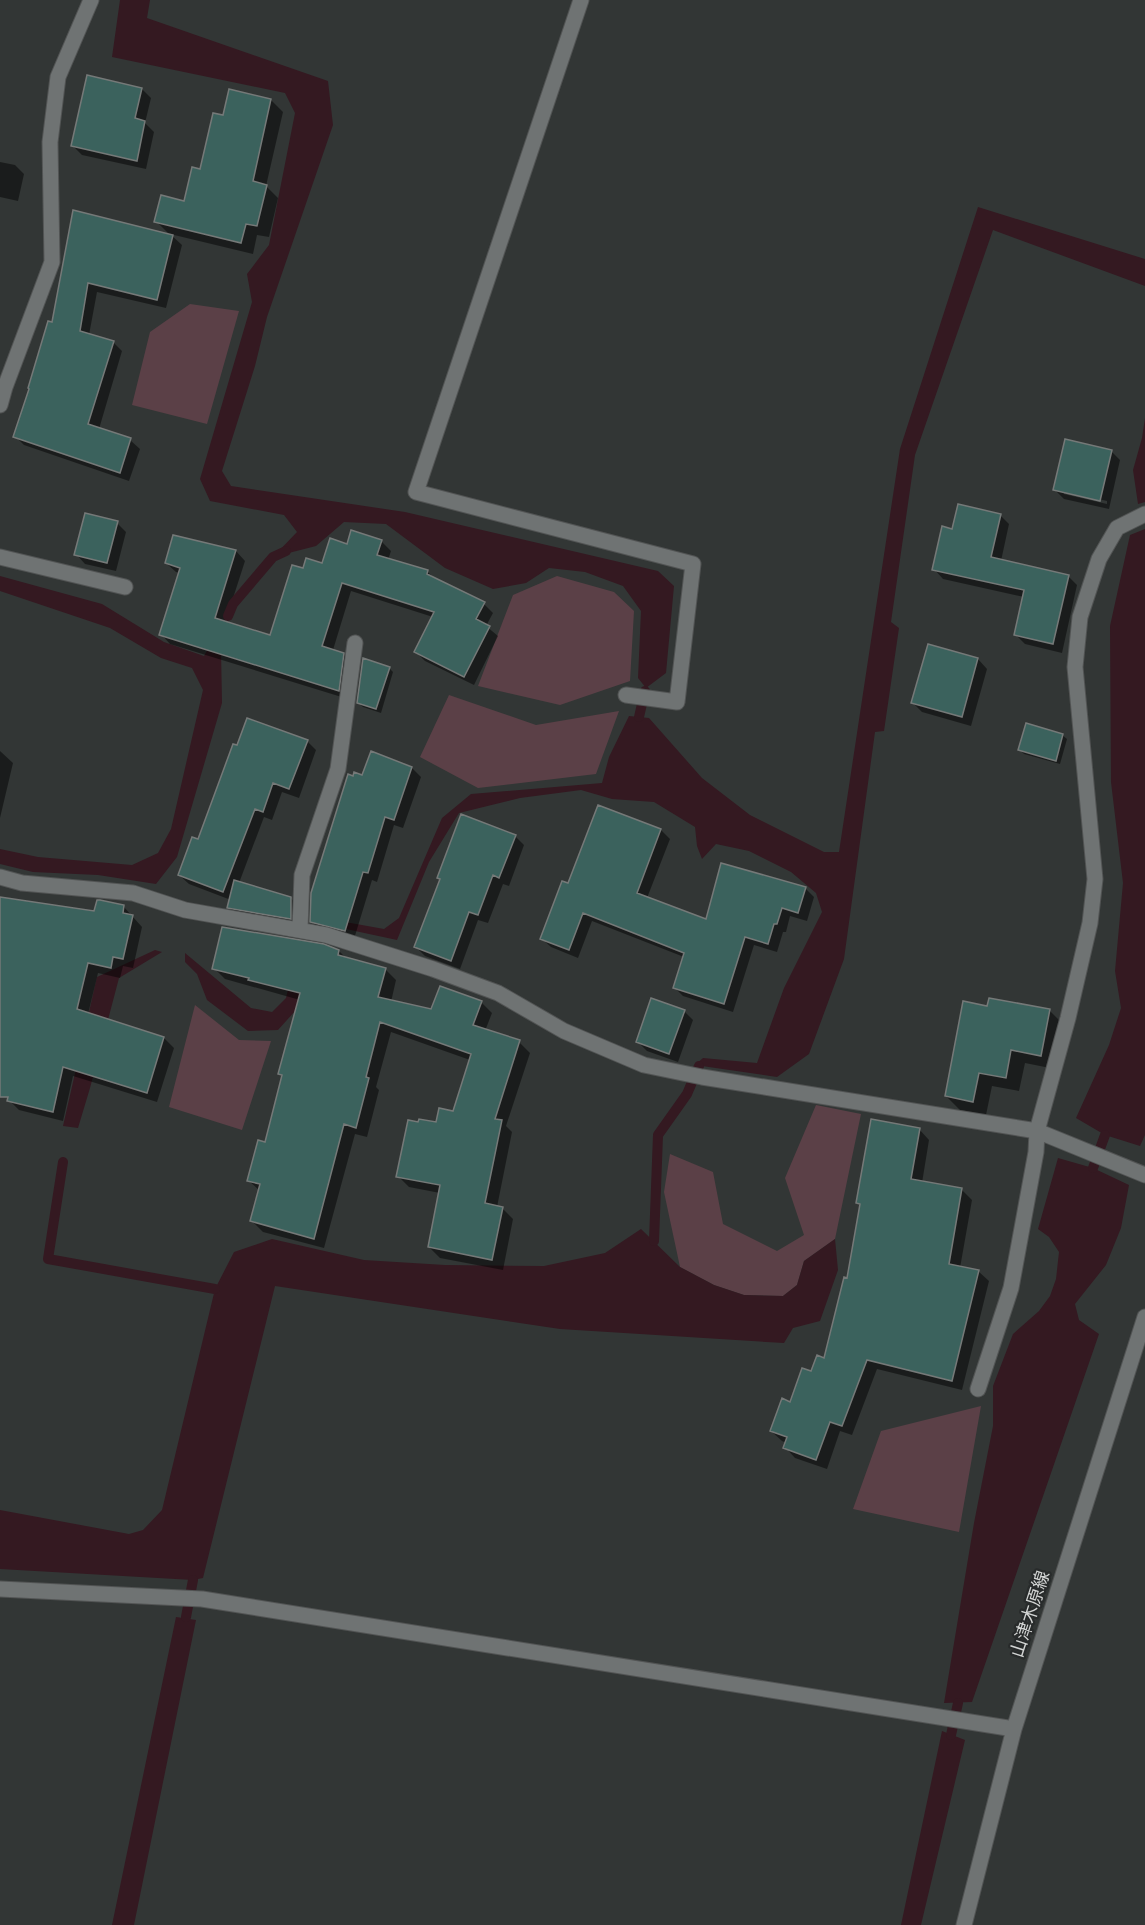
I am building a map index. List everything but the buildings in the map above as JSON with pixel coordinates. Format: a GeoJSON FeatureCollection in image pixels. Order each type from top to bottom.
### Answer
{"type":"FeatureCollection","features":[{"type":"Feature","properties":{"kind":"street"},"geometry":{"type":"LineString","coordinates":[[0,405],[2,387],[52,262],[50,142],[57,77],[91,0]]}},
{"type":"Feature","properties":{"kind":"street"},"geometry":{"type":"LineString","coordinates":[[581,0],[416,492],[693,564],[678,702],[626,695]]}},
{"type":"Feature","properties":{"kind":"street"},"geometry":{"type":"LineString","coordinates":[[978,1389],[1011,1288],[1036,1152],[1037,1131],[1068,1018],[1090,923],[1095,879],[1075,667],[1080,617],[1099,559],[1117,528],[1142,515]]}},
{"type":"Feature","properties":{"kind":"street"},"geometry":{"type":"LineString","coordinates":[[0,557],[125,587]]}},
{"type":"Feature","properties":{"kind":"street"},"geometry":{"type":"LineString","coordinates":[[300,929],[302,875],[338,769],[355,643]]}},
{"type":"Feature","properties":{"kind":"street"},"geometry":{"type":"LineString","coordinates":[[0,877],[22,883],[133,893],[185,910],[326,935],[433,969],[498,993],[564,1032],[644,1065],[702,1077],[1037,1131],[1145,1175]]}},
{"type":"Feature","properties":{"kind":"street","name":"山津木原線"},"geometry":{"type":"LineString","coordinates":[[964,1925],[1014,1729],[1145,1317]]}},
{"type":"Feature","properties":{"kind":"street"},"geometry":{"type":"LineString","coordinates":[[0,1589],[201,1599],[1014,1729]]}},
{"type":"Feature","properties":{"kind":"shaded area"},"geometry":{"type":"Polygon","coordinates":[[[120,0],[150,0],[147,18],[328,81],[333,125],[267,317],[255,366],[222,471],[231,486],[405,512],[658,571],[674,586],[666,673],[646,688],[638,678],[641,611],[623,586],[585,572],[549,568],[526,583],[493,589],[445,568],[386,524],[344,522],[316,546],[273,557],[297,532],[284,515],[210,501],[200,479],[252,302],[247,274],[269,245],[295,113],[285,93],[112,57],[120,0]]]}},
{"type":"Feature","properties":{"kind":"shaded area"},"geometry":{"type":"Polygon","coordinates":[[[978,207],[1145,259],[1145,286],[993,230],[915,455],[891,622],[899,628],[884,731],[875,732],[844,959],[809,1054],[777,1077],[695,1065],[703,1058],[757,1063],[784,988],[822,912],[816,893],[791,872],[749,851],[716,844],[702,859],[697,846],[695,827],[654,802],[612,799],[581,790],[520,798],[459,813],[429,862],[397,940],[318,923],[323,918],[384,929],[399,918],[442,818],[471,794],[602,783],[609,757],[629,716],[649,718],[702,778],[750,815],[824,852],[839,852],[900,449],[978,207]]]}},
{"type":"Feature","properties":{"kind":"shaded area"},"geometry":{"type":"Polygon","coordinates":[[[190,304],[239,311],[207,424],[132,405],[150,332],[190,304]]]}},
{"type":"Feature","properties":{"kind":"shaded area"},"geometry":{"type":"Polygon","coordinates":[[[1145,418],[1145,502],[1138,504],[1133,470],[1145,418]]]}},
{"type":"Feature","properties":{"kind":"shaded area"},"geometry":{"type":"Polygon","coordinates":[[[1145,529],[1145,1135],[1140,1146],[1105,1135],[1076,1118],[1109,1045],[1121,1008],[1115,971],[1123,883],[1111,782],[1110,626],[1130,535],[1145,529]]]}},
{"type":"Feature","properties":{"kind":"shaded area"},"geometry":{"type":"Polygon","coordinates":[[[0,576],[102,604],[164,642],[204,656],[233,604],[221,650],[222,703],[177,857],[156,884],[98,875],[33,872],[0,864],[0,849],[38,857],[132,865],[158,853],[171,829],[203,690],[192,668],[161,658],[110,628],[0,591],[0,576]]]}},
{"type":"Feature","properties":{"kind":"shaded area"},"geometry":{"type":"Polygon","coordinates":[[[557,576],[614,592],[634,611],[630,681],[560,705],[478,686],[513,595],[557,576]]]}},
{"type":"Feature","properties":{"kind":"shaded area"},"geometry":{"type":"Polygon","coordinates":[[[449,695],[536,725],[619,711],[596,774],[478,788],[420,757],[449,695]]]}},
{"type":"Feature","properties":{"kind":"shaded area"},"geometry":{"type":"Polygon","coordinates":[[[299,943],[315,944],[296,1010],[278,1030],[248,1031],[207,1000],[197,974],[185,962],[185,953],[251,1008],[272,1012],[286,998],[299,943]]]}},
{"type":"Feature","properties":{"kind":"shaded area"},"geometry":{"type":"Polygon","coordinates":[[[155,950],[162,952],[119,978],[78,1128],[63,1126],[97,977],[155,950]]]}},
{"type":"Feature","properties":{"kind":"shaded area"},"geometry":{"type":"Polygon","coordinates":[[[195,1005],[239,1040],[271,1041],[242,1130],[169,1107],[195,1005]]]}},
{"type":"Feature","properties":{"kind":"shaded area"},"geometry":{"type":"Polygon","coordinates":[[[816,1105],[861,1114],[835,1239],[804,1261],[797,1285],[783,1296],[744,1295],[714,1285],[680,1267],[664,1192],[670,1154],[713,1172],[723,1224],[777,1251],[804,1235],[785,1178],[816,1105]]]}},
{"type":"Feature","properties":{"kind":"shaded area"},"geometry":{"type":"Polygon","coordinates":[[[1058,1158],[1093,1168],[1129,1185],[1121,1228],[1106,1265],[1075,1304],[1079,1320],[1099,1334],[972,1702],[944,1703],[974,1523],[993,1426],[993,1386],[1013,1334],[1039,1311],[1050,1296],[1056,1279],[1059,1252],[1049,1237],[1038,1229],[1058,1158]]]}},
{"type":"Feature","properties":{"kind":"shaded area"},"geometry":{"type":"Polygon","coordinates":[[[641,1229],[680,1267],[714,1285],[744,1295],[783,1296],[797,1285],[804,1261],[835,1239],[838,1270],[820,1321],[793,1328],[784,1343],[560,1329],[275,1286],[203,1578],[193,1580],[0,1569],[0,1510],[129,1534],[143,1530],[162,1510],[215,1289],[234,1252],[272,1239],[364,1260],[445,1265],[544,1266],[605,1253],[641,1229]]]}},
{"type":"Feature","properties":{"kind":"shaded area"},"geometry":{"type":"Polygon","coordinates":[[[981,1406],[959,1532],[853,1509],[881,1431],[981,1406]]]}},
{"type":"Feature","properties":{"kind":"shaded area"},"geometry":{"type":"Polygon","coordinates":[[[176,1617],[196,1620],[134,1925],[112,1925],[176,1617]]]}},
{"type":"Feature","properties":{"kind":"shaded area"},"geometry":{"type":"Polygon","coordinates":[[[942,1731],[965,1740],[921,1925],[901,1925],[942,1731]]]}},
{"type":"Feature","properties":{"kind":"waterway"},"geometry":{"type":"LineString","coordinates":[[228,616],[233,604],[273,557],[286,551]]}},
{"type":"Feature","properties":{"kind":"waterway"},"geometry":{"type":"LineString","coordinates":[[639,717],[645,691]]}},
{"type":"Feature","properties":{"kind":"waterway"},"geometry":{"type":"LineString","coordinates":[[654,1241],[658,1135],[687,1094],[699,1066]]}},
{"type":"Feature","properties":{"kind":"waterway"},"geometry":{"type":"LineString","coordinates":[[1093,1168],[1105,1135]]}},
{"type":"Feature","properties":{"kind":"waterway"},"geometry":{"type":"LineString","coordinates":[[63,1162],[48,1259],[215,1289]]}},
{"type":"Feature","properties":{"kind":"waterway"},"geometry":{"type":"LineString","coordinates":[[186,1617],[193,1580]]}},
{"type":"Feature","properties":{"kind":"waterway"},"geometry":{"type":"LineString","coordinates":[[951,1735],[958,1703]]}}]}
